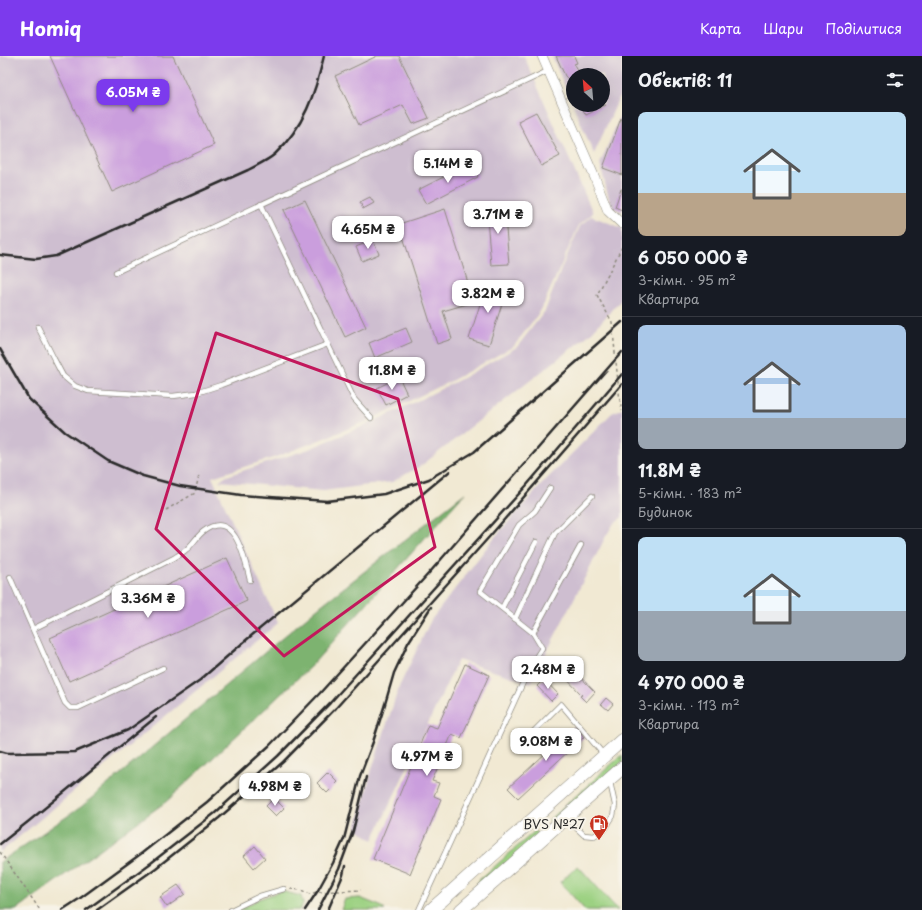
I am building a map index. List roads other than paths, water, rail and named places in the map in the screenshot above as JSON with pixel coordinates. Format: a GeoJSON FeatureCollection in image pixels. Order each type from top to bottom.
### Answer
{"type":"FeatureCollection","features":[{"type":"Feature","properties":{"kind":"main road"},"geometry":{"type":"LineString","coordinates":[[431,910],[622,740]]}},
{"type":"Feature","properties":{"kind":"main road"},"geometry":{"type":"LineString","coordinates":[[461,910],[622,768]]}},
{"type":"Feature","properties":{"kind":"street"},"geometry":{"type":"LineString","coordinates":[[542,56],[608,211],[622,224]]}},
{"type":"Feature","properties":{"kind":"lane"},"geometry":{"type":"LineString","coordinates":[[116,272],[548,71]]}},
{"type":"Feature","properties":{"kind":"lane"},"geometry":{"type":"LineString","coordinates":[[261,204],[354,399],[371,418]]}},
{"type":"Feature","properties":{"kind":"lane"},"geometry":{"type":"LineString","coordinates":[[38,327],[63,376],[75,386],[88,391],[173,396],[196,393],[221,385],[328,344]]}},
{"type":"Feature","properties":{"kind":"lane"},"geometry":{"type":"LineString","coordinates":[[419,910],[531,665],[542,648],[533,633],[480,591],[519,525],[535,511],[550,488]]}},
{"type":"Feature","properties":{"kind":"lane"},"geometry":{"type":"LineString","coordinates":[[515,619],[555,533],[592,496]]}},
{"type":"Feature","properties":{"kind":"lane"},"geometry":{"type":"LineString","coordinates":[[33,629],[174,558],[185,551],[203,532],[213,526],[224,526],[235,535],[242,548],[250,580]]}},
{"type":"Feature","properties":{"kind":"lane"},"geometry":{"type":"LineString","coordinates":[[502,608],[536,542]]}},
{"type":"Feature","properties":{"kind":"lane"},"geometry":{"type":"LineString","coordinates":[[533,633],[581,545]]}},
{"type":"Feature","properties":{"kind":"lane"},"geometry":{"type":"LineString","coordinates":[[10,577],[65,703],[70,708],[78,708],[163,668]]}},
{"type":"Feature","properties":{"kind":"lane"},"geometry":{"type":"LineString","coordinates":[[529,736],[561,704],[604,756]]}},
{"type":"Feature","properties":{"kind":"lane"},"geometry":{"type":"LineString","coordinates":[[566,818],[584,835],[594,836],[605,829],[613,816],[615,805],[610,778]]}},
{"type":"Feature","properties":{"kind":"lane"},"geometry":{"type":"LineString","coordinates":[[231,910],[260,896],[284,888]]}},
{"type":"Feature","properties":{"kind":"railway"},"geometry":{"type":"LineString","coordinates":[[0,255],[36,259],[56,256],[265,161],[285,144],[301,121],[317,84],[324,56]]}},
{"type":"Feature","properties":{"kind":"railway"},"geometry":{"type":"LineString","coordinates":[[0,349],[29,399],[65,432],[108,461],[143,476],[180,486],[241,495],[327,501],[384,494],[429,479],[474,452],[622,322]]}},
{"type":"Feature","properties":{"kind":"railway"},"geometry":{"type":"LineString","coordinates":[[62,910],[142,853],[207,802],[269,746],[320,693],[430,572],[622,352]]}},
{"type":"Feature","properties":{"kind":"railway"},"geometry":{"type":"LineString","coordinates":[[86,910],[151,863],[215,813],[278,756],[330,703],[526,486],[622,374]]}},
{"type":"Feature","properties":{"kind":"railway"},"geometry":{"type":"LineString","coordinates":[[97,910],[156,868],[219,818],[283,762],[336,708],[490,536],[622,384]]}},
{"type":"Feature","properties":{"kind":"railway"},"geometry":{"type":"LineString","coordinates":[[0,751],[7,753],[75,752],[128,730],[200,680],[450,471]]}},
{"type":"Feature","properties":{"kind":"railway"},"geometry":{"type":"LineString","coordinates":[[305,910],[333,863],[344,839],[360,776],[373,742],[394,673],[408,643],[431,607]]}},
{"type":"Feature","properties":{"kind":"railway"},"geometry":{"type":"LineString","coordinates":[[0,844],[156,717]]}},
{"type":"Feature","properties":{"kind":"railway"},"geometry":{"type":"LineString","coordinates":[[318,910],[339,869],[353,831],[366,777]]}},
{"type":"Feature","properties":{"kind":"railway"},"geometry":{"type":"LineString","coordinates":[[328,910],[343,875],[345,866]]}},
{"type":"Feature","properties":{"kind":"place","name":"BVS №27"},"geometry":{"type":"Point","coordinates":[599,841]}}]}
